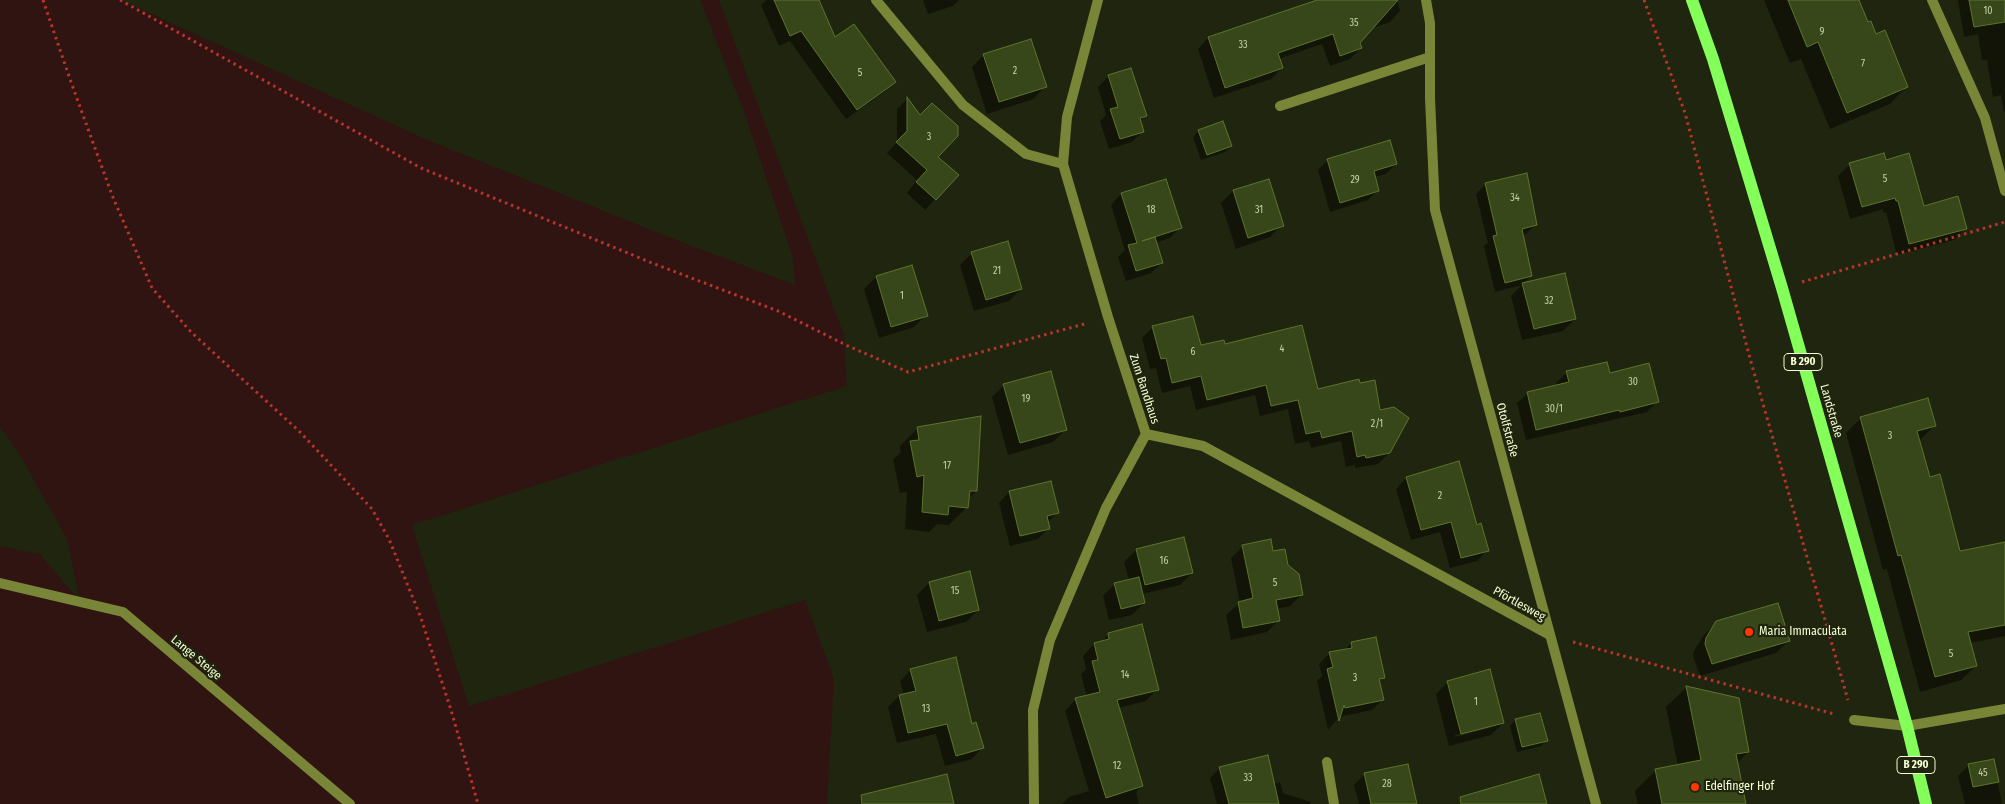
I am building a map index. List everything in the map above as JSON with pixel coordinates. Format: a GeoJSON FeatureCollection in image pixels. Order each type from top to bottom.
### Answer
{"type":"FeatureCollection","features":[{"type":"Feature","properties":{"kind":"main road","name":"Landstraße"},"geometry":{"type":"LineString","coordinates":[[1692,0],[1713,59],[1782,288],[1906,726],[1926,804]]}},
{"type":"Feature","properties":{"kind":"street"},"geometry":{"type":"LineString","coordinates":[[876,0],[963,104],[1026,154],[1063,164]]}},
{"type":"Feature","properties":{"kind":"street","name":"Zum Bandhaus"},"geometry":{"type":"LineString","coordinates":[[1034,804],[1033,710],[1050,640],[1106,508],[1146,434],[1108,317],[1063,164],[1067,117],[1098,0]]}},
{"type":"Feature","properties":{"kind":"street","name":"Otolfstraße"},"geometry":{"type":"LineString","coordinates":[[1426,0],[1430,23],[1430,98],[1435,210],[1596,804]]}},
{"type":"Feature","properties":{"kind":"street"},"geometry":{"type":"LineString","coordinates":[[1932,0],[1984,118],[2005,191]]}},
{"type":"Feature","properties":{"kind":"street"},"geometry":{"type":"LineString","coordinates":[[1280,106],[1430,57]]}},
{"type":"Feature","properties":{"kind":"street","name":"Pförtlesweg"},"geometry":{"type":"LineString","coordinates":[[1146,434],[1203,446],[1550,635]]}},
{"type":"Feature","properties":{"kind":"street","name":"Lange Steige"},"geometry":{"type":"LineString","coordinates":[[0,583],[123,612],[350,804]]}},
{"type":"Feature","properties":{"kind":"street"},"geometry":{"type":"LineString","coordinates":[[1854,720],[1906,726],[2005,709]]}},
{"type":"Feature","properties":{"kind":"street"},"geometry":{"type":"LineString","coordinates":[[1328,762],[1334,804]]}},
{"type":"Feature","properties":{"kind":"path"},"geometry":{"type":"LineString","coordinates":[[43,0],[112,195],[152,288],[190,332],[300,432],[372,509],[389,540],[421,618],[451,710],[478,804]]}},
{"type":"Feature","properties":{"kind":"path"},"geometry":{"type":"LineString","coordinates":[[120,0],[422,168],[652,263],[778,311],[848,346],[908,372],[1108,317]]}},
{"type":"Feature","properties":{"kind":"path"},"geometry":{"type":"LineString","coordinates":[[1644,0],[1685,113],[1751,362],[1854,720]]}},
{"type":"Feature","properties":{"kind":"path"},"geometry":{"type":"LineString","coordinates":[[1782,288],[2005,222]]}},
{"type":"Feature","properties":{"kind":"path","name":"Pförtlesweg"},"geometry":{"type":"LineString","coordinates":[[1550,635],[1854,720]]}},
{"type":"Feature","properties":{"kind":"shaded area"},"geometry":{"type":"Polygon","coordinates":[[[0,0],[121,0],[430,141],[666,236],[795,285],[793,258],[743,109],[700,0],[719,0],[844,335],[847,386],[412,525],[469,706],[805,600],[834,679],[827,804],[0,804],[0,546],[40,554],[80,601],[67,539],[18,452],[0,427],[0,0]]]}},
{"type":"Feature","properties":{"kind":"building"},"geometry":{"type":"Polygon","coordinates":[[[774,0],[819,0],[835,37],[854,24],[896,82],[857,110],[801,31],[790,36],[774,0]]]}},
{"type":"Feature","properties":{"kind":"building"},"geometry":{"type":"Polygon","coordinates":[[[1317,0],[1398,0],[1360,43],[1362,48],[1340,56],[1333,34],[1278,53],[1283,68],[1225,88],[1208,37],[1317,0]]]}},
{"type":"Feature","properties":{"kind":"building"},"geometry":{"type":"Polygon","coordinates":[[[1788,0],[1859,0],[1868,22],[1871,21],[1876,34],[1885,30],[1908,87],[1847,113],[1818,42],[1807,47],[1788,0]]]}},
{"type":"Feature","properties":{"kind":"building"},"geometry":{"type":"Polygon","coordinates":[[[1969,0],[2005,0],[2005,22],[1974,27],[1969,0]]]}},
{"type":"Feature","properties":{"kind":"building"},"geometry":{"type":"Polygon","coordinates":[[[1031,39],[1047,87],[999,102],[983,54],[1031,39]]]}},
{"type":"Feature","properties":{"kind":"building"},"geometry":{"type":"Polygon","coordinates":[[[1131,68],[1147,116],[1140,118],[1144,132],[1120,139],[1110,109],[1118,107],[1108,75],[1131,68]]]}},
{"type":"Feature","properties":{"kind":"building"},"geometry":{"type":"Polygon","coordinates":[[[907,97],[920,115],[932,103],[958,126],[958,136],[938,157],[959,175],[936,200],[916,182],[927,170],[896,142],[907,131],[907,97]]]}},
{"type":"Feature","properties":{"kind":"building"},"geometry":{"type":"Polygon","coordinates":[[[1223,121],[1232,146],[1207,155],[1198,130],[1223,121]]]}},
{"type":"Feature","properties":{"kind":"building"},"geometry":{"type":"Polygon","coordinates":[[[1390,140],[1397,164],[1374,171],[1379,191],[1340,203],[1327,159],[1390,140]]]}},
{"type":"Feature","properties":{"kind":"building"},"geometry":{"type":"Polygon","coordinates":[[[1884,153],[1886,160],[1909,153],[1924,206],[1958,196],[1967,229],[1909,244],[1898,201],[1895,198],[1862,207],[1849,163],[1884,153]]]}},
{"type":"Feature","properties":{"kind":"building"},"geometry":{"type":"Polygon","coordinates":[[[1527,173],[1537,225],[1522,229],[1532,276],[1505,283],[1493,236],[1497,235],[1485,183],[1527,173]]]}},
{"type":"Feature","properties":{"kind":"building"},"geometry":{"type":"Polygon","coordinates":[[[1166,179],[1182,228],[1142,241],[1155,237],[1163,263],[1136,271],[1128,245],[1137,243],[1121,193],[1166,179]]]}},
{"type":"Feature","properties":{"kind":"building"},"geometry":{"type":"Polygon","coordinates":[[[1269,179],[1284,226],[1248,238],[1233,190],[1269,179]]]}},
{"type":"Feature","properties":{"kind":"building"},"geometry":{"type":"Polygon","coordinates":[[[1008,241],[1022,289],[986,300],[971,252],[1008,241]]]}},
{"type":"Feature","properties":{"kind":"building"},"geometry":{"type":"Polygon","coordinates":[[[912,265],[928,316],[891,327],[876,276],[912,265]]]}},
{"type":"Feature","properties":{"kind":"building"},"geometry":{"type":"Polygon","coordinates":[[[1565,273],[1576,319],[1534,329],[1522,283],[1565,273]]]}},
{"type":"Feature","properties":{"kind":"building"},"geometry":{"type":"Polygon","coordinates":[[[1193,316],[1201,345],[1224,340],[1225,344],[1302,325],[1318,389],[1359,379],[1360,383],[1375,380],[1380,410],[1394,407],[1409,418],[1390,453],[1366,458],[1365,455],[1357,457],[1352,431],[1322,438],[1320,431],[1306,434],[1298,400],[1271,406],[1266,385],[1207,400],[1201,376],[1172,383],[1166,358],[1161,359],[1152,326],[1193,316]]]}},
{"type":"Feature","properties":{"kind":"building"},"geometry":{"type":"Polygon","coordinates":[[[1607,362],[1610,373],[1649,363],[1659,402],[1536,430],[1527,392],[1569,382],[1566,371],[1607,362]]]}},
{"type":"Feature","properties":{"kind":"building"},"geometry":{"type":"Polygon","coordinates":[[[1051,371],[1067,430],[1020,443],[1003,384],[1051,371]]]}},
{"type":"Feature","properties":{"kind":"building"},"geometry":{"type":"Polygon","coordinates":[[[1928,398],[1936,426],[1917,431],[1930,477],[1940,474],[1960,551],[2005,542],[2005,625],[1968,632],[1977,666],[1935,677],[1901,555],[1898,556],[1860,417],[1928,398]]]}},
{"type":"Feature","properties":{"kind":"building"},"geometry":{"type":"Polygon","coordinates":[[[981,416],[977,491],[970,491],[968,508],[949,506],[948,515],[922,512],[924,475],[917,477],[910,441],[919,440],[917,427],[981,416]]]}},
{"type":"Feature","properties":{"kind":"building"},"geometry":{"type":"Polygon","coordinates":[[[1459,461],[1477,525],[1481,523],[1489,551],[1461,558],[1451,522],[1421,530],[1406,477],[1459,461]]]}},
{"type":"Feature","properties":{"kind":"building"},"geometry":{"type":"Polygon","coordinates":[[[1051,481],[1059,513],[1047,516],[1050,529],[1020,536],[1009,491],[1051,481]]]}},
{"type":"Feature","properties":{"kind":"building"},"geometry":{"type":"Polygon","coordinates":[[[1184,537],[1193,573],[1145,585],[1136,549],[1184,537]]]}},
{"type":"Feature","properties":{"kind":"building"},"geometry":{"type":"Polygon","coordinates":[[[1271,539],[1273,551],[1285,549],[1288,565],[1299,574],[1303,595],[1276,600],[1280,621],[1243,628],[1238,602],[1253,598],[1242,545],[1271,539]]]}},
{"type":"Feature","properties":{"kind":"building"},"geometry":{"type":"Polygon","coordinates":[[[970,571],[979,610],[939,621],[929,582],[970,571]]]}},
{"type":"Feature","properties":{"kind":"building"},"geometry":{"type":"Polygon","coordinates":[[[1139,577],[1145,603],[1121,609],[1114,583],[1139,577]]]}},
{"type":"Feature","properties":{"kind":"building","name":"Maria Immaculata"},"geometry":{"type":"Polygon","coordinates":[[[1778,603],[1790,641],[1712,664],[1705,644],[1706,638],[1716,621],[1778,603]]]}},
{"type":"Feature","properties":{"kind":"building"},"geometry":{"type":"Polygon","coordinates":[[[1142,624],[1159,690],[1117,700],[1143,786],[1106,798],[1075,698],[1100,692],[1092,661],[1098,660],[1094,643],[1109,639],[1108,633],[1142,624]]]}},
{"type":"Feature","properties":{"kind":"building"},"geometry":{"type":"Polygon","coordinates":[[[1376,637],[1385,678],[1379,679],[1384,700],[1345,708],[1344,705],[1339,721],[1327,669],[1333,667],[1329,652],[1352,648],[1351,642],[1376,637]]]}},
{"type":"Feature","properties":{"kind":"building"},"geometry":{"type":"Polygon","coordinates":[[[956,657],[972,724],[976,722],[984,748],[956,756],[947,724],[908,733],[899,695],[916,691],[910,669],[956,657]]]}},
{"type":"Feature","properties":{"kind":"building"},"geometry":{"type":"Polygon","coordinates":[[[1490,669],[1504,723],[1461,734],[1447,681],[1490,669]]]}},
{"type":"Feature","properties":{"kind":"building"},"geometry":{"type":"Polygon","coordinates":[[[1686,686],[1739,698],[1749,752],[1736,754],[1746,804],[1662,804],[1655,769],[1701,760],[1686,686]]]}},
{"type":"Feature","properties":{"kind":"building"},"geometry":{"type":"Polygon","coordinates":[[[1540,713],[1548,741],[1522,747],[1515,719],[1540,713]]]}},
{"type":"Feature","properties":{"kind":"building"},"geometry":{"type":"Polygon","coordinates":[[[1268,755],[1279,804],[1229,804],[1219,767],[1268,755]]]}},
{"type":"Feature","properties":{"kind":"building"},"geometry":{"type":"Polygon","coordinates":[[[1994,759],[1999,782],[1973,787],[1968,764],[1994,759]]]}},
{"type":"Feature","properties":{"kind":"building"},"geometry":{"type":"Polygon","coordinates":[[[1408,764],[1417,804],[1371,804],[1364,773],[1408,764]]]}},
{"type":"Feature","properties":{"kind":"building"},"geometry":{"type":"Polygon","coordinates":[[[947,774],[954,804],[862,804],[861,795],[947,774]]]}},
{"type":"Feature","properties":{"kind":"building"},"geometry":{"type":"Polygon","coordinates":[[[1539,774],[1547,804],[1461,804],[1460,797],[1539,774]]]}},
{"type":"Feature","properties":{"kind":"place","name":"Maria Immaculata"},"geometry":{"type":"Point","coordinates":[1749,632]}},
{"type":"Feature","properties":{"kind":"place","name":"Edelfinger Hof"},"geometry":{"type":"Point","coordinates":[1695,787]}}]}
